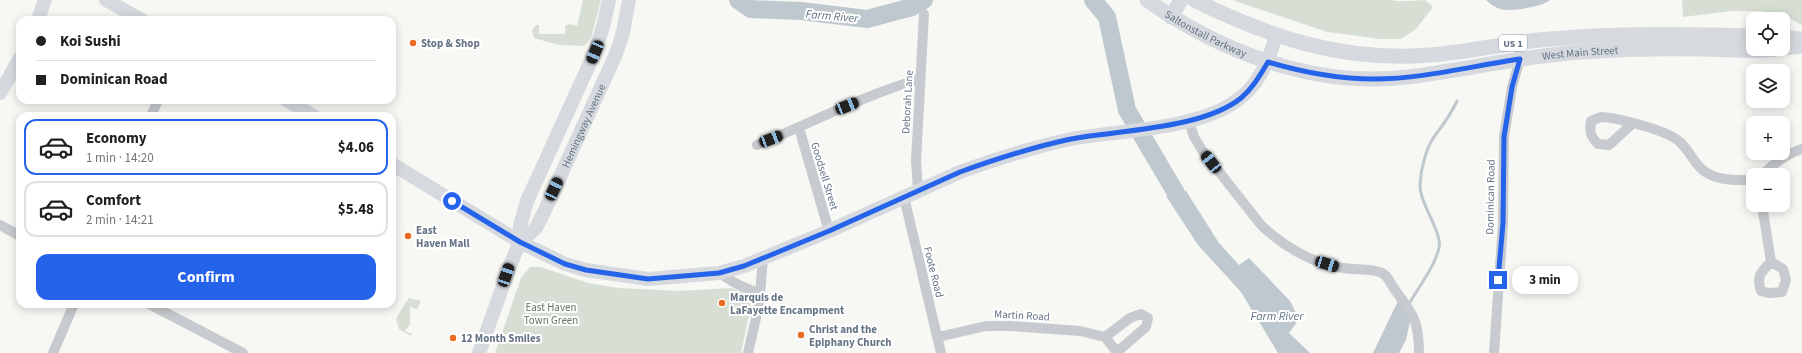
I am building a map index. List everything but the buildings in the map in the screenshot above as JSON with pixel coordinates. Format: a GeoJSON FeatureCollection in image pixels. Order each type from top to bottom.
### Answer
{"type":"FeatureCollection","features":[{"type":"Feature","properties":{"kind":"main road"},"geometry":{"type":"LineString","coordinates":[[39,16],[45,0]]}},
{"type":"Feature","properties":{"kind":"main road"},"geometry":{"type":"LineString","coordinates":[[106,0],[135,16]]}},
{"type":"Feature","properties":{"kind":"main road","name":"Hemingway Avenue"},"geometry":{"type":"LineString","coordinates":[[479,353],[520,242],[520,226],[527,201],[590,64],[604,23],[608,0]]}},
{"type":"Feature","properties":{"kind":"main road","name":"Hemingway Avenue"},"geometry":{"type":"LineString","coordinates":[[520,242],[536,228],[609,71],[624,32],[630,0]]}},
{"type":"Feature","properties":{"kind":"main road","name":"Saltonstall Parkway"},"geometry":{"type":"LineString","coordinates":[[1147,0],[1171,17],[1200,34],[1238,51],[1268,62]]}},
{"type":"Feature","properties":{"kind":"main road"},"geometry":{"type":"LineString","coordinates":[[1171,17],[1181,0]]}},
{"type":"Feature","properties":{"kind":"main road","name":"US 1"},"geometry":{"type":"LineString","coordinates":[[1194,0],[1276,36]]}},
{"type":"Feature","properties":{"kind":"main road","name":"West Main Street"},"geometry":{"type":"LineString","coordinates":[[1276,36],[1309,45],[1374,55],[1430,55],[1518,42],[1622,35],[1678,34],[1746,36]]}},
{"type":"Feature","properties":{"kind":"main road"},"geometry":{"type":"LineString","coordinates":[[396,166],[520,242],[565,264],[586,270],[648,279],[719,273],[763,259],[960,172],[1013,154],[1070,140],[1189,121],[1216,112],[1240,99],[1254,85],[1268,62],[1276,36]]}},
{"type":"Feature","properties":{"kind":"main road"},"geometry":{"type":"LineString","coordinates":[[1790,38],[1802,39]]}},
{"type":"Feature","properties":{"kind":"main road"},"geometry":{"type":"LineString","coordinates":[[1790,47],[1802,46]]}},
{"type":"Feature","properties":{"kind":"main road","name":"West Main Street"},"geometry":{"type":"LineString","coordinates":[[1268,62],[1316,73],[1374,79],[1406,77],[1520,59],[1610,50],[1746,49]]}},
{"type":"Feature","properties":{"kind":"main road"},"geometry":{"type":"LineString","coordinates":[[590,64],[609,71]]}},
{"type":"Feature","properties":{"kind":"main road"},"geometry":{"type":"LineString","coordinates":[[0,93],[16,65]]}},
{"type":"Feature","properties":{"kind":"main road"},"geometry":{"type":"LineString","coordinates":[[293,104],[307,112]]}},
{"type":"Feature","properties":{"kind":"street","name":"Deborah Lane"},"geometry":{"type":"LineString","coordinates":[[918,191],[916,161],[924,14]]}},
{"type":"Feature","properties":{"kind":"street","name":"Dominican Road"},"geometry":{"type":"LineString","coordinates":[[1494,353],[1503,223],[1504,137],[1512,87],[1520,59],[1518,42]]}},
{"type":"Feature","properties":{"kind":"street"},"geometry":{"type":"LineString","coordinates":[[757,144],[799,128],[847,106],[920,79]]}},
{"type":"Feature","properties":{"kind":"street"},"geometry":{"type":"LineString","coordinates":[[1189,121],[1194,137],[1202,150],[1261,225],[1282,244],[1317,261],[1337,268],[1381,272],[1385,274],[1415,317],[1418,332],[1419,353]]}},
{"type":"Feature","properties":{"kind":"street"},"geometry":{"type":"LineString","coordinates":[[1632,124],[1669,135],[1681,142],[1692,159],[1710,175],[1729,180],[1746,180]]}},
{"type":"Feature","properties":{"kind":"street","name":"Goodsell Street"},"geometry":{"type":"LineString","coordinates":[[799,128],[829,231]]}},
{"type":"Feature","properties":{"kind":"street"},"geometry":{"type":"LineString","coordinates":[[1770,168],[1792,152],[1802,149]]}},
{"type":"Feature","properties":{"kind":"street","name":"Foote Road"},"geometry":{"type":"LineString","coordinates":[[904,197],[941,353]]}},
{"type":"Feature","properties":{"kind":"street"},"geometry":{"type":"LineString","coordinates":[[1763,212],[1772,262]]}},
{"type":"Feature","properties":{"kind":"street"},"geometry":{"type":"LineString","coordinates":[[0,225],[16,234]]}},
{"type":"Feature","properties":{"kind":"street"},"geometry":{"type":"LineString","coordinates":[[748,353],[760,294],[763,259]]}},
{"type":"Feature","properties":{"kind":"street"},"geometry":{"type":"LineString","coordinates":[[719,273],[737,284],[760,294]]}},
{"type":"Feature","properties":{"kind":"street"},"geometry":{"type":"LineString","coordinates":[[53,353],[72,308]]}},
{"type":"Feature","properties":{"kind":"street"},"geometry":{"type":"LineString","coordinates":[[156,308],[242,353]]}},
{"type":"Feature","properties":{"kind":"street"},"geometry":{"type":"LineString","coordinates":[[1141,314],[1148,318],[1146,327],[1117,352],[1105,337],[1130,318],[1141,314]]}},
{"type":"Feature","properties":{"kind":"street","name":"Martin Road"},"geometry":{"type":"LineString","coordinates":[[938,337],[986,326],[1080,331],[1105,337]]}},
{"type":"Feature","properties":{"kind":"green space"},"geometry":{"type":"Polygon","coordinates":[[[583,0],[601,0],[591,38],[584,46],[559,45],[534,38],[532,30],[536,25],[539,25],[539,34],[565,34],[565,26],[570,24],[577,26],[583,0]]]}},
{"type":"Feature","properties":{"kind":"green space"},"geometry":{"type":"Polygon","coordinates":[[[1232,0],[1425,0],[1433,7],[1416,29],[1401,39],[1381,39],[1327,32],[1232,0]]]}},
{"type":"Feature","properties":{"kind":"green space"},"geometry":{"type":"Polygon","coordinates":[[[1682,0],[1802,0],[1802,25],[1790,19],[1790,12],[1732,11],[1683,17],[1682,0]]]}},
{"type":"Feature","properties":{"kind":"green space","name":"East Haven Town Green"},"geometry":{"type":"Polygon","coordinates":[[[530,267],[540,267],[588,283],[619,288],[680,291],[731,288],[743,292],[752,302],[741,353],[495,353],[521,278],[530,267]]]}},
{"type":"Feature","properties":{"kind":"green space"},"geometry":{"type":"Polygon","coordinates":[[[409,298],[421,301],[417,309],[410,307],[410,324],[405,331],[412,334],[411,336],[399,329],[396,319],[409,298]]]}},
{"type":"Feature","properties":{"kind":"water"},"geometry":{"type":"Polygon","coordinates":[[[1486,0],[1550,0],[1546,3],[1533,7],[1505,10],[1492,5],[1486,0]]]}},
{"type":"Feature","properties":{"kind":"water","name":"Farm River"},"geometry":{"type":"Polygon","coordinates":[[[1186,191],[1219,243],[1239,265],[1249,258],[1290,301],[1299,319],[1289,333],[1310,353],[1278,353],[1241,292],[1198,245],[1166,196],[1186,191]]]}},
{"type":"Feature","properties":{"kind":"water"},"geometry":{"type":"Polygon","coordinates":[[[1398,301],[1411,317],[1406,340],[1399,353],[1373,353],[1398,301]]]}},
{"type":"Feature","properties":{"kind":"waterway","name":"Farm River"},"geometry":{"type":"LineString","coordinates":[[738,0],[751,9],[801,11],[867,19],[912,7],[924,0]]}},
{"type":"Feature","properties":{"kind":"waterway","name":"Farm River"},"geometry":{"type":"LineString","coordinates":[[1093,0],[1107,17],[1127,110],[1176,193]]}},
{"type":"Feature","properties":{"kind":"waterway","name":"Farm River"},"geometry":{"type":"LineString","coordinates":[[1409,304],[1430,269],[1439,248],[1438,234],[1421,192],[1420,184],[1423,165],[1432,139],[1447,119],[1457,101]]}},
{"type":"Feature","properties":{"kind":"place","name":"Stop & Shop"},"geometry":{"type":"Point","coordinates":[413,43]}},
{"type":"Feature","properties":{"kind":"place","name":"East Haven Mall"},"geometry":{"type":"Point","coordinates":[408,236]}},
{"type":"Feature","properties":{"kind":"place","name":"Marquis de LaFayette Encampment"},"geometry":{"type":"Point","coordinates":[722,303]}},
{"type":"Feature","properties":{"kind":"place","name":"Christ and the Epiphany Church"},"geometry":{"type":"Point","coordinates":[801,335]}},
{"type":"Feature","properties":{"kind":"place","name":"12 Month Smiles"},"geometry":{"type":"Point","coordinates":[453,338]}},
{"type":"Feature","properties":{"kind":"route"},"geometry":{"type":"LineString","coordinates":[[452,201],[538,252],[565,264],[586,270],[648,279],[719,273],[763,259],[960,172],[991,161],[1042,146],[1097,135],[1189,121],[1216,112],[1240,99],[1254,85],[1268,62],[1316,73],[1374,79],[1406,77],[1520,59],[1512,87],[1504,137],[1503,223],[1498,280]]}}]}
